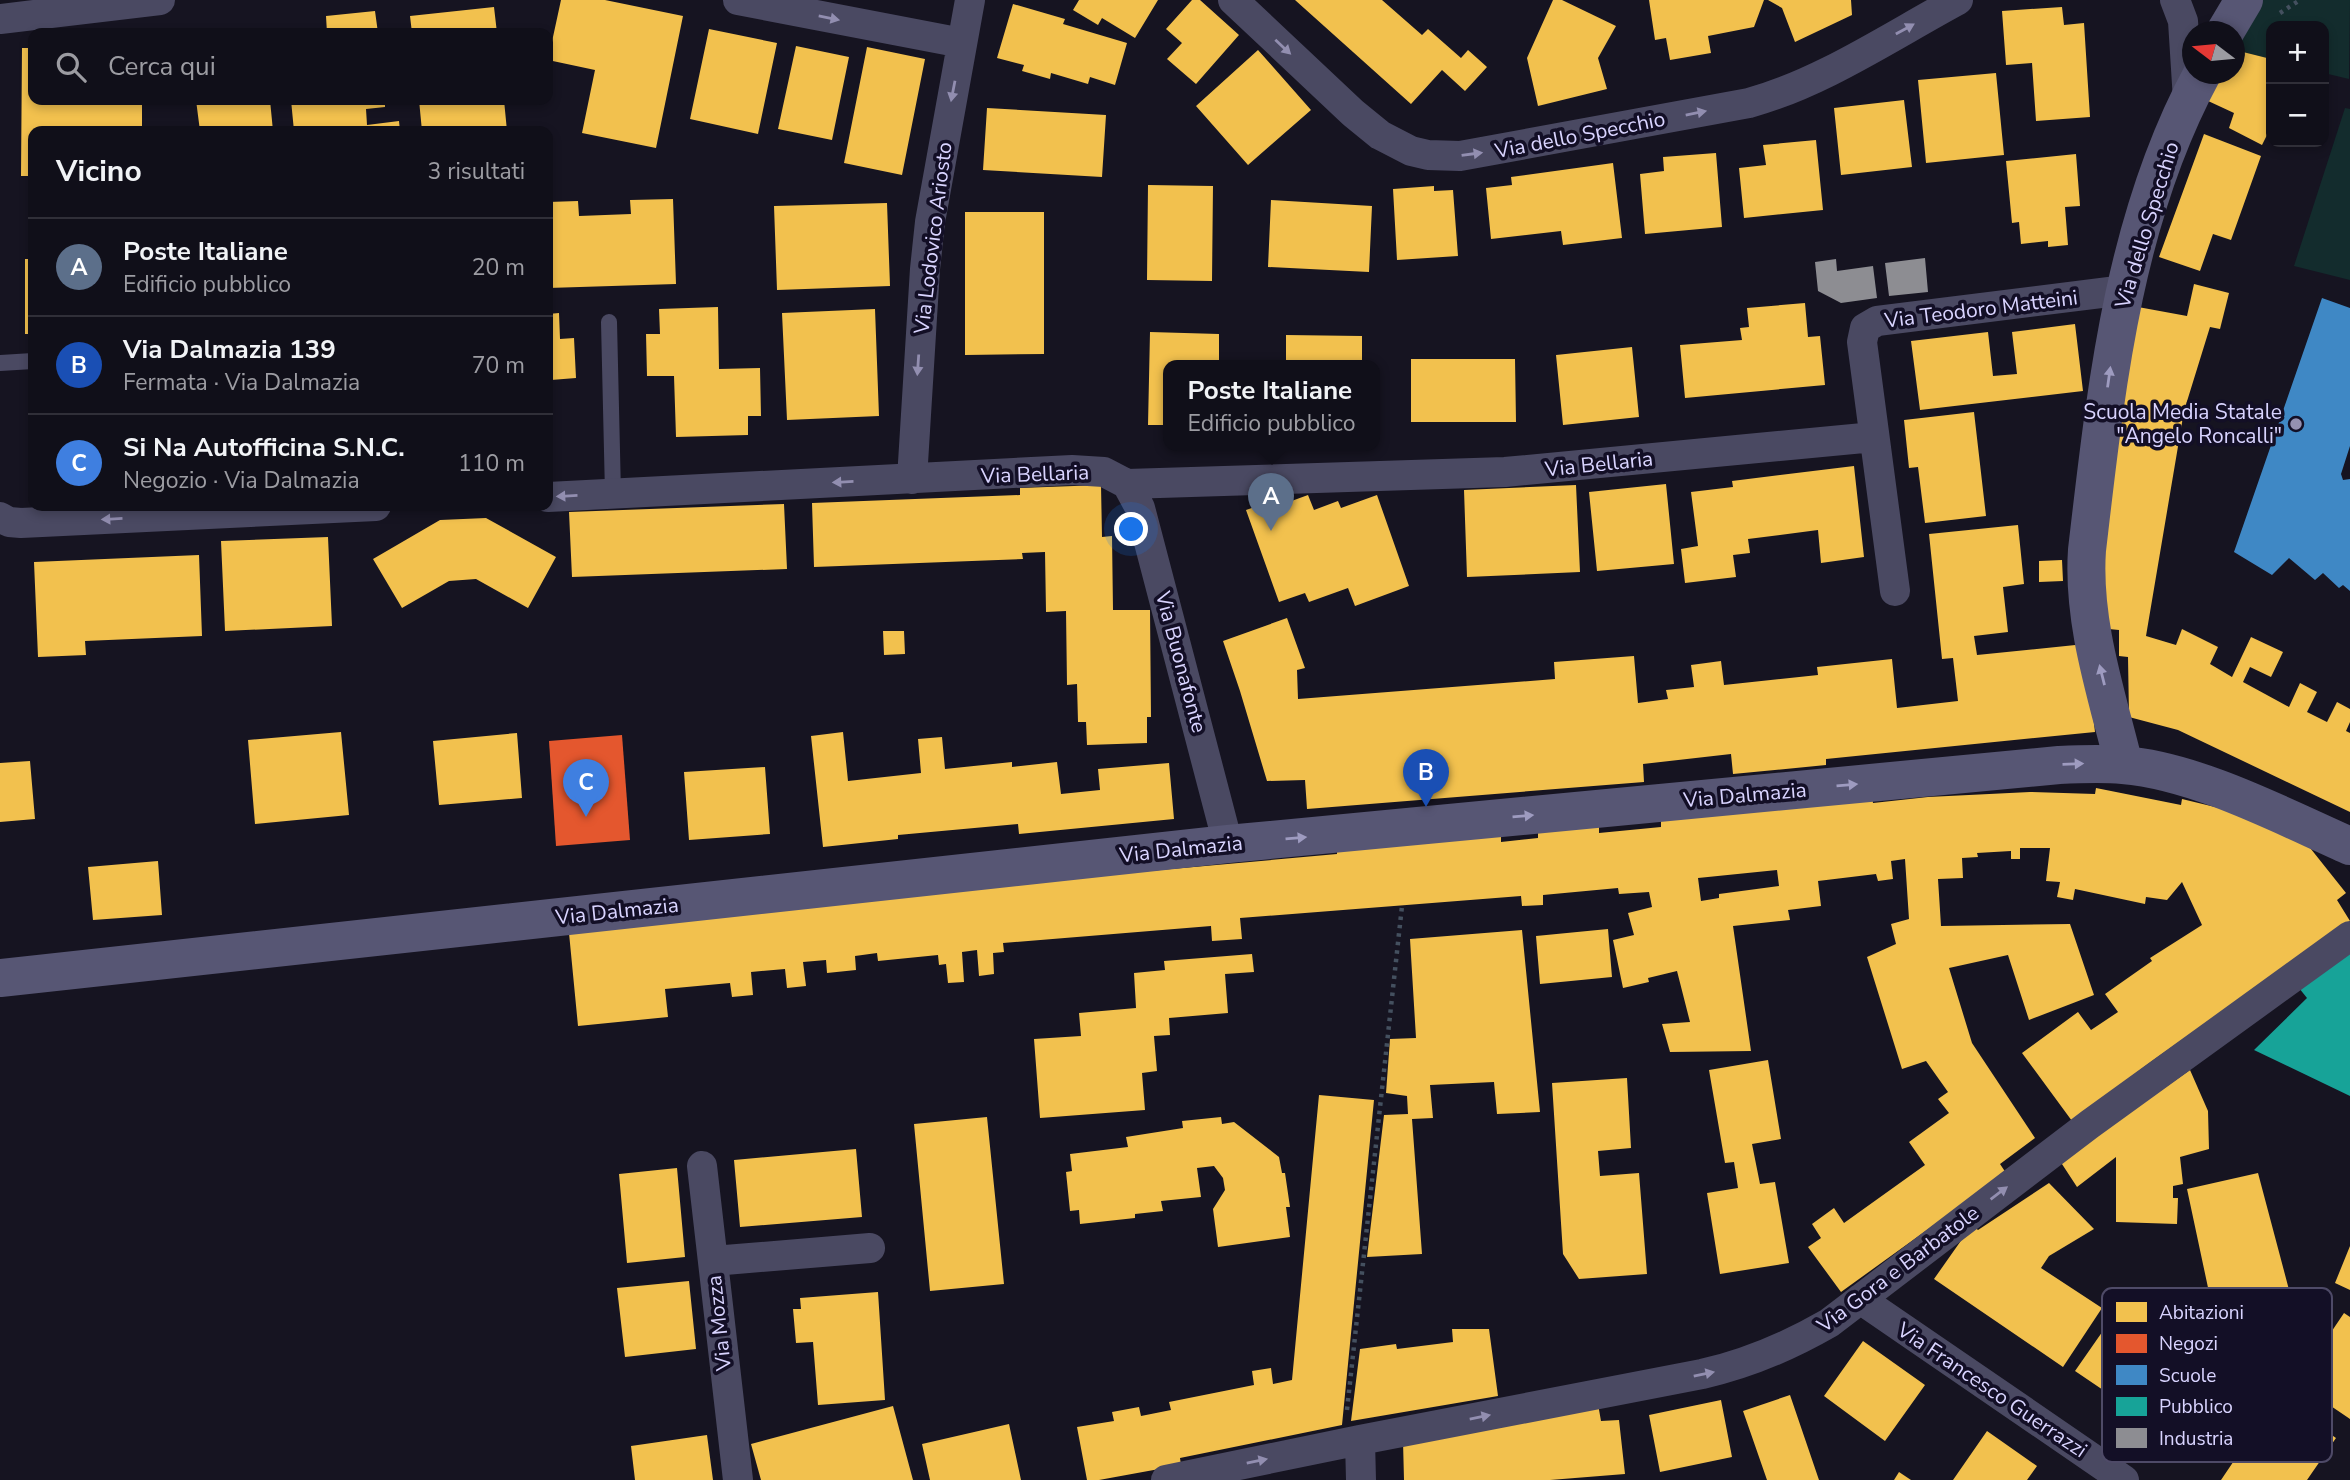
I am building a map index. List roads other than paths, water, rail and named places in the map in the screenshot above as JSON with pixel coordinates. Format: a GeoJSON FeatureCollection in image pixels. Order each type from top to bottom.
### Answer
{"type":"FeatureCollection","features":[{"type":"Feature","properties":{"kind":"street"},"geometry":{"type":"LineString","coordinates":[[0,19],[159,0]]}},
{"type":"Feature","properties":{"kind":"street"},"geometry":{"type":"LineString","coordinates":[[738,0],[962,43]]}},
{"type":"Feature","properties":{"kind":"street","name":"Via Lodovico Ariosto"},"geometry":{"type":"LineString","coordinates":[[912,479],[925,268],[939,171],[970,0]]}},
{"type":"Feature","properties":{"kind":"street","name":"Via dello Specchio"},"geometry":{"type":"LineString","coordinates":[[1233,0],[1380,135],[1411,151],[1445,156],[1474,154],[1736,106],[1775,96],[1817,77],[1958,0]]}},
{"type":"Feature","properties":{"kind":"street","name":"Via dello Specchio"},"geometry":{"type":"LineString","coordinates":[[2124,765],[2092,637],[2085,571],[2106,400],[2125,290],[2155,183],[2195,87],[2183,21],[2175,0]]}},
{"type":"Feature","properties":{"kind":"street"},"geometry":{"type":"LineString","coordinates":[[2232,21],[2244,0]]}},
{"type":"Feature","properties":{"kind":"street","name":"Via Teodoro Matteini"},"geometry":{"type":"LineString","coordinates":[[1895,591],[1862,337],[1868,325],[1877,321],[2125,290]]}},
{"type":"Feature","properties":{"kind":"street","name":"Via Bellaria"},"geometry":{"type":"LineString","coordinates":[[553,497],[1072,470],[1104,472],[1127,484],[1515,471],[1874,437]]}},
{"type":"Feature","properties":{"kind":"street","name":"Via Buonafonte"},"geometry":{"type":"LineString","coordinates":[[1127,484],[1140,508],[1228,844]]}},
{"type":"Feature","properties":{"kind":"street"},"geometry":{"type":"LineString","coordinates":[[0,517],[9,522],[21,523],[272,511]]}},
{"type":"Feature","properties":{"kind":"street","name":"Via Dalmazia"},"geometry":{"type":"LineString","coordinates":[[0,978],[1228,844],[2059,765],[2124,765],[2168,774],[2219,790],[2350,846]]}},
{"type":"Feature","properties":{"kind":"street","name":"Via Gora e Barbatole"},"geometry":{"type":"LineString","coordinates":[[1166,1480],[1720,1370],[1741,1364],[1808,1335],[1829,1323],[2090,1125],[2350,936]]}},
{"type":"Feature","properties":{"kind":"street","name":"Via Mozza"},"geometry":{"type":"LineString","coordinates":[[702,1166],[738,1480]]}},
{"type":"Feature","properties":{"kind":"street"},"geometry":{"type":"LineString","coordinates":[[713,1261],[870,1248]]}},
{"type":"Feature","properties":{"kind":"street","name":"Via Francesco Guerrazzi"},"geometry":{"type":"LineString","coordinates":[[1860,1299],[2124,1480]]}},
{"type":"Feature","properties":{"kind":"street"},"geometry":{"type":"LineString","coordinates":[[1350,1442],[1361,1480]]}},
{"type":"Feature","properties":{"kind":"lane"},"geometry":{"type":"LineString","coordinates":[[609,322],[613,494]]}},
{"type":"Feature","properties":{"kind":"lane"},"geometry":{"type":"LineString","coordinates":[[0,363],[28,361]]}},
{"type":"Feature","properties":{"kind":"place","name":"Scuola Media Statale \"Angelo Roncalli\""},"geometry":{"type":"Point","coordinates":[2296,424]}},
{"type":"Feature","properties":{"kind":"place","name":"Poste Italiane"},"geometry":{"type":"Point","coordinates":[1271,531]}},
{"type":"Feature","properties":{"kind":"place","name":"Via Dalmazia 139"},"geometry":{"type":"Point","coordinates":[1426,807]}},
{"type":"Feature","properties":{"kind":"place","name":"Si Na Autofficina S.N.C."},"geometry":{"type":"Point","coordinates":[586,817]}}]}
